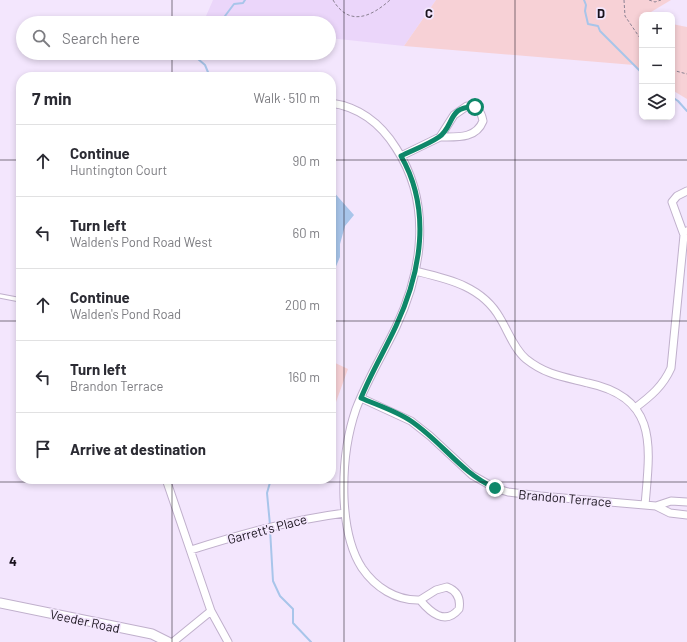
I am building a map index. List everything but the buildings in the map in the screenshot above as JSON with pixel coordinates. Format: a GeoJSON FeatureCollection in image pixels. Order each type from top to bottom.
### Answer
{"type":"FeatureCollection","features":[{"type":"Feature","properties":{"kind":"street"},"geometry":{"type":"LineString","coordinates":[[336,105],[360,112],[371,119],[390,139],[401,156],[412,181],[419,211],[421,239],[410,292],[396,327],[369,378],[361,398],[350,428],[344,459],[345,513],[353,549],[369,578],[387,592],[402,598],[420,600],[436,590],[447,587],[457,594],[459,606],[452,615],[445,618],[439,617],[428,609],[420,600]]}},
{"type":"Feature","properties":{"kind":"street"},"geometry":{"type":"LineString","coordinates":[[401,156],[440,136],[469,135],[478,130],[482,125],[482,114],[475,107],[467,106],[460,109],[454,115],[440,136]]}},
{"type":"Feature","properties":{"kind":"street"},"geometry":{"type":"LineString","coordinates":[[635,408],[657,390],[666,380],[671,368],[686,233],[672,202],[677,196],[687,191]]}},
{"type":"Feature","properties":{"kind":"street"},"geometry":{"type":"LineString","coordinates":[[415,271],[457,282],[482,297],[499,315],[519,351],[526,358],[549,374],[601,386],[618,394],[635,408],[645,426],[649,449],[645,505]]}},
{"type":"Feature","properties":{"kind":"street","name":"Brandon Terrace"},"geometry":{"type":"LineString","coordinates":[[361,398],[411,421],[430,436],[472,475],[495,488],[508,492],[540,496],[656,506],[670,513],[687,515]]}},
{"type":"Feature","properties":{"kind":"street"},"geometry":{"type":"LineString","coordinates":[[168,484],[211,611],[228,642]]}},
{"type":"Feature","properties":{"kind":"street","name":"Brandon Terrace"},"geometry":{"type":"LineString","coordinates":[[656,506],[671,501],[687,502]]}},
{"type":"Feature","properties":{"kind":"street","name":"Garrett's Place"},"geometry":{"type":"LineString","coordinates":[[191,550],[263,528],[308,518],[345,513]]}},
{"type":"Feature","properties":{"kind":"street","name":"Veeder Road"},"geometry":{"type":"LineString","coordinates":[[0,603],[152,634],[168,642]]}},
{"type":"Feature","properties":{"kind":"street"},"geometry":{"type":"LineString","coordinates":[[173,642],[211,611]]}},
{"type":"Feature","properties":{"kind":"lane"},"geometry":{"type":"LineString","coordinates":[[0,296],[16,299]]}},
{"type":"Feature","properties":{"kind":"path"},"geometry":{"type":"LineString","coordinates":[[333,0],[339,10],[351,16],[371,15],[390,0]]}},
{"type":"Feature","properties":{"kind":"path"},"geometry":{"type":"LineString","coordinates":[[624,0],[625,16],[639,37]]}},
{"type":"Feature","properties":{"kind":"path"},"geometry":{"type":"LineString","coordinates":[[649,0],[655,2],[661,0]]}},
{"type":"Feature","properties":{"kind":"path"},"geometry":{"type":"LineString","coordinates":[[675,71],[687,74]]}},
{"type":"Feature","properties":{"kind":"shaded area"},"geometry":{"type":"Polygon","coordinates":[[[213,0],[436,0],[404,46],[336,39],[336,16],[206,16],[213,0]]]}},
{"type":"Feature","properties":{"kind":"shaded area"},"geometry":{"type":"Polygon","coordinates":[[[436,0],[671,0],[651,12],[639,12],[639,68],[634,65],[404,46],[436,0]]]}},
{"type":"Feature","properties":{"kind":"shaded area"},"geometry":{"type":"Polygon","coordinates":[[[675,25],[687,27],[687,99],[675,92],[675,25]]]}},
{"type":"Feature","properties":{"kind":"shaded area"},"geometry":{"type":"Polygon","coordinates":[[[336,363],[348,369],[336,402],[336,363]]]}},
{"type":"Feature","properties":{"kind":"water"},"geometry":{"type":"Polygon","coordinates":[[[336,195],[354,215],[345,226],[340,244],[340,257],[336,266],[336,195]]]}},
{"type":"Feature","properties":{"kind":"waterway"},"geometry":{"type":"LineString","coordinates":[[225,16],[234,4],[243,3],[245,0]]}},
{"type":"Feature","properties":{"kind":"waterway"},"geometry":{"type":"LineString","coordinates":[[584,0],[588,24],[598,26],[600,31],[639,70]]}},
{"type":"Feature","properties":{"kind":"waterway"},"geometry":{"type":"LineString","coordinates":[[199,60],[205,65],[208,72]]}},
{"type":"Feature","properties":{"kind":"waterway"},"geometry":{"type":"LineString","coordinates":[[675,99],[687,111]]}},
{"type":"Feature","properties":{"kind":"waterway"},"geometry":{"type":"LineString","coordinates":[[270,484],[267,493],[270,525]]}},
{"type":"Feature","properties":{"kind":"waterway"},"geometry":{"type":"LineString","coordinates":[[270,529],[273,581],[280,596],[293,609],[293,623],[311,642]]}},
{"type":"Feature","properties":{"kind":"route"},"geometry":{"type":"LineString","coordinates":[[475,107],[467,106],[460,109],[454,115],[440,136],[401,156],[407,166],[418,205],[421,223],[421,239],[410,292],[396,327],[369,378],[361,398],[411,421],[430,436],[472,475],[495,488]]}}]}
